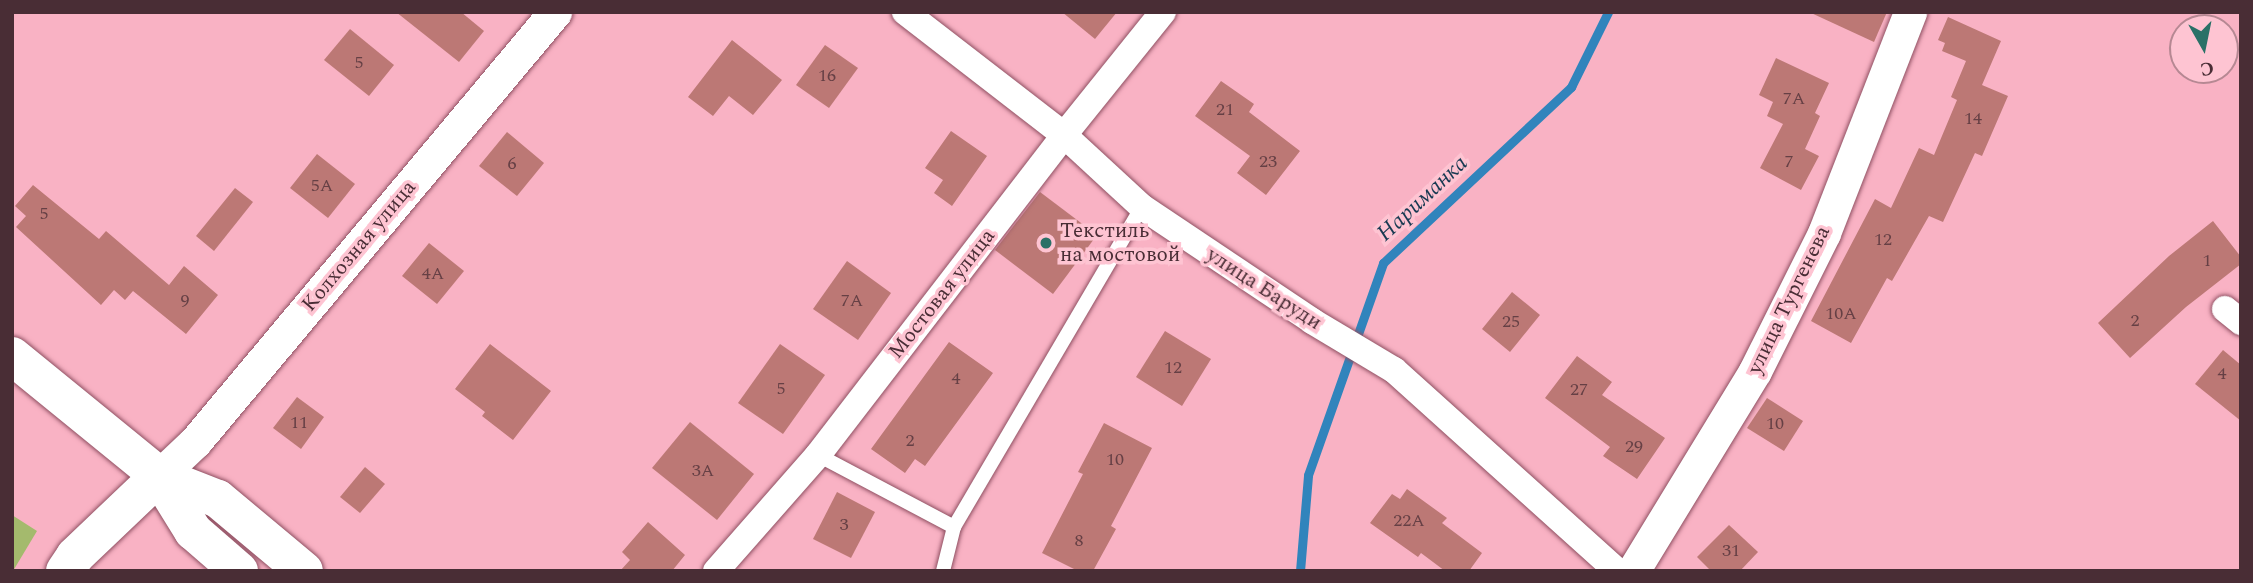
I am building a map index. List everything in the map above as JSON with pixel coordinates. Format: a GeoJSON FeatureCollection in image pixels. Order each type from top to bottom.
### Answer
{"type":"FeatureCollection","features":[{"type":"Feature","properties":{"kind":"main road"},"geometry":{"type":"LineString","coordinates":[[12,356],[159,476],[218,499],[304,571]]}},
{"type":"Feature","properties":{"kind":"main road"},"geometry":{"type":"LineString","coordinates":[[65,571],[75,556],[159,476]]}},
{"type":"Feature","properties":{"kind":"main road"},"geometry":{"type":"LineString","coordinates":[[159,476],[192,531],[239,571]]}},
{"type":"Feature","properties":{"kind":"street","name":"Колхозная улица"},"geometry":{"type":"LineString","coordinates":[[159,476],[195,442],[555,12]]}},
{"type":"Feature","properties":{"kind":"street","name":"улица Баруди"},"geometry":{"type":"LineString","coordinates":[[905,12],[1064,135],[1142,207],[1312,321],[1394,370],[1617,571]]}},
{"type":"Feature","properties":{"kind":"street","name":"Мостовая улица"},"geometry":{"type":"LineString","coordinates":[[716,571],[818,455],[1064,135],[1163,12]]}},
{"type":"Feature","properties":{"kind":"street","name":"улица Тургенева"},"geometry":{"type":"LineString","coordinates":[[1633,571],[1755,371],[1825,233],[1910,12]]}},
{"type":"Feature","properties":{"kind":"lane"},"geometry":{"type":"LineString","coordinates":[[943,571],[954,527],[1142,207]]}},
{"type":"Feature","properties":{"kind":"lane"},"geometry":{"type":"LineString","coordinates":[[818,455],[954,527]]}},
{"type":"Feature","properties":{"kind":"green space"},"geometry":{"type":"Polygon","coordinates":[[[12,515],[37,531],[13,571],[12,571],[12,515]]]}},
{"type":"Feature","properties":{"kind":"building"},"geometry":{"type":"Polygon","coordinates":[[[396,12],[461,12],[484,31],[459,62],[396,12]]]}},
{"type":"Feature","properties":{"kind":"building"},"geometry":{"type":"Polygon","coordinates":[[[1062,12],[1117,12],[1095,39],[1062,12]]]}},
{"type":"Feature","properties":{"kind":"building"},"geometry":{"type":"Polygon","coordinates":[[[1809,12],[1887,12],[1874,42],[1809,12]]]}},
{"type":"Feature","properties":{"kind":"building"},"geometry":{"type":"Polygon","coordinates":[[[1948,17],[2001,41],[1982,85],[2008,96],[1982,156],[1975,153],[1943,222],[1929,216],[1892,281],[1887,278],[1851,343],[1811,321],[1875,199],[1891,208],[1919,148],[1934,155],[1957,100],[1951,97],[1966,61],[1942,51],[1945,43],[1938,40],[1948,17]]]}},
{"type":"Feature","properties":{"kind":"building"},"geometry":{"type":"Polygon","coordinates":[[[350,29],[394,65],[369,96],[324,60],[350,29]]]}},
{"type":"Feature","properties":{"kind":"building"},"geometry":{"type":"Polygon","coordinates":[[[732,40],[782,80],[753,115],[729,96],[713,116],[688,97],[732,40]]]}},
{"type":"Feature","properties":{"kind":"building"},"geometry":{"type":"Polygon","coordinates":[[[825,45],[858,68],[829,108],[796,85],[825,45]]]}},
{"type":"Feature","properties":{"kind":"building"},"geometry":{"type":"Polygon","coordinates":[[[1776,58],[1829,83],[1815,113],[1820,116],[1805,149],[1819,156],[1801,190],[1760,168],[1783,124],[1767,116],[1773,102],[1759,95],[1776,58]]]}},
{"type":"Feature","properties":{"kind":"building"},"geometry":{"type":"Polygon","coordinates":[[[1221,81],[1254,104],[1249,112],[1300,151],[1266,195],[1237,173],[1250,156],[1195,116],[1221,81]]]}},
{"type":"Feature","properties":{"kind":"building"},"geometry":{"type":"Polygon","coordinates":[[[951,131],[987,156],[952,206],[934,193],[943,180],[925,168],[951,131]]]}},
{"type":"Feature","properties":{"kind":"building"},"geometry":{"type":"Polygon","coordinates":[[[507,132],[544,163],[517,196],[479,166],[507,132]]]}},
{"type":"Feature","properties":{"kind":"building"},"geometry":{"type":"Polygon","coordinates":[[[317,154],[355,184],[328,218],[290,188],[317,154]]]}},
{"type":"Feature","properties":{"kind":"building"},"geometry":{"type":"Polygon","coordinates":[[[33,185],[99,239],[106,231],[169,285],[184,266],[218,295],[186,334],[133,291],[125,300],[114,290],[101,305],[16,227],[26,216],[15,206],[33,185]]]}},
{"type":"Feature","properties":{"kind":"building"},"geometry":{"type":"Polygon","coordinates":[[[235,188],[253,202],[214,251],[196,236],[235,188]]]}},
{"type":"Feature","properties":{"kind":"building","name":"Текстиль на мостовой"},"geometry":{"type":"Polygon","coordinates":[[[1040,192],[1097,235],[1053,294],[995,250],[1040,192]]]}},
{"type":"Feature","properties":{"kind":"building"},"geometry":{"type":"Polygon","coordinates":[[[2213,221],[2241,257],[2241,264],[2186,307],[2130,358],[2098,323],[2169,256],[2213,221]]]}},
{"type":"Feature","properties":{"kind":"building"},"geometry":{"type":"Polygon","coordinates":[[[429,243],[464,271],[437,304],[402,276],[429,243]]]}},
{"type":"Feature","properties":{"kind":"building"},"geometry":{"type":"Polygon","coordinates":[[[847,261],[891,293],[858,340],[813,309],[847,261]]]}},
{"type":"Feature","properties":{"kind":"building"},"geometry":{"type":"Polygon","coordinates":[[[1512,292],[1540,315],[1510,352],[1482,329],[1512,292]]]}},
{"type":"Feature","properties":{"kind":"building"},"geometry":{"type":"Polygon","coordinates":[[[1165,331],[1211,359],[1182,406],[1136,377],[1165,331]]]}},
{"type":"Feature","properties":{"kind":"building"},"geometry":{"type":"Polygon","coordinates":[[[949,342],[993,373],[925,466],[915,459],[905,473],[871,449],[949,342]]]}},
{"type":"Feature","properties":{"kind":"building"},"geometry":{"type":"Polygon","coordinates":[[[490,344],[551,391],[513,440],[482,416],[485,412],[455,389],[490,344]]]}},
{"type":"Feature","properties":{"kind":"building"},"geometry":{"type":"Polygon","coordinates":[[[780,344],[825,375],[783,434],[738,403],[780,344]]]}},
{"type":"Feature","properties":{"kind":"building"},"geometry":{"type":"Polygon","coordinates":[[[2223,350],[2241,365],[2241,421],[2195,384],[2223,350]]]}},
{"type":"Feature","properties":{"kind":"building"},"geometry":{"type":"Polygon","coordinates":[[[1577,356],[1612,382],[1602,395],[1665,438],[1637,479],[1603,456],[1610,447],[1545,398],[1577,356]]]}},
{"type":"Feature","properties":{"kind":"building"},"geometry":{"type":"Polygon","coordinates":[[[297,397],[324,417],[301,449],[273,428],[297,397]]]}},
{"type":"Feature","properties":{"kind":"building"},"geometry":{"type":"Polygon","coordinates":[[[1767,398],[1803,421],[1784,451],[1747,428],[1767,398]]]}},
{"type":"Feature","properties":{"kind":"building"},"geometry":{"type":"Polygon","coordinates":[[[690,422],[754,474],[717,520],[652,468],[690,422]]]}},
{"type":"Feature","properties":{"kind":"building"},"geometry":{"type":"Polygon","coordinates":[[[1104,423],[1152,448],[1111,526],[1116,529],[1093,571],[1078,571],[1042,553],[1083,474],[1078,472],[1104,423]]]}},
{"type":"Feature","properties":{"kind":"building"},"geometry":{"type":"Polygon","coordinates":[[[365,467],[385,484],[360,513],[340,497],[365,467]]]}},
{"type":"Feature","properties":{"kind":"building"},"geometry":{"type":"Polygon","coordinates":[[[1407,489],[1447,518],[1442,523],[1482,553],[1469,571],[1445,571],[1421,553],[1418,557],[1370,523],[1392,494],[1400,499],[1407,489]]]}},
{"type":"Feature","properties":{"kind":"building"},"geometry":{"type":"Polygon","coordinates":[[[837,492],[875,512],[851,558],[813,539],[837,492]]]}},
{"type":"Feature","properties":{"kind":"building"},"geometry":{"type":"Polygon","coordinates":[[[648,522],[685,555],[672,571],[620,571],[630,560],[622,552],[648,522]]]}},
{"type":"Feature","properties":{"kind":"building"},"geometry":{"type":"Polygon","coordinates":[[[1729,525],[1758,552],[1740,571],[1711,571],[1697,557],[1729,525]]]}},
{"type":"Feature","properties":{"kind":"waterway","name":"Нариманка"},"geometry":{"type":"LineString","coordinates":[[1300,571],[1308,475],[1383,263],[1571,87],[1608,12]]}},
{"type":"Feature","properties":{"kind":"place","name":"Текстиль на мостовой"},"geometry":{"type":"Point","coordinates":[1046,243]}}]}
